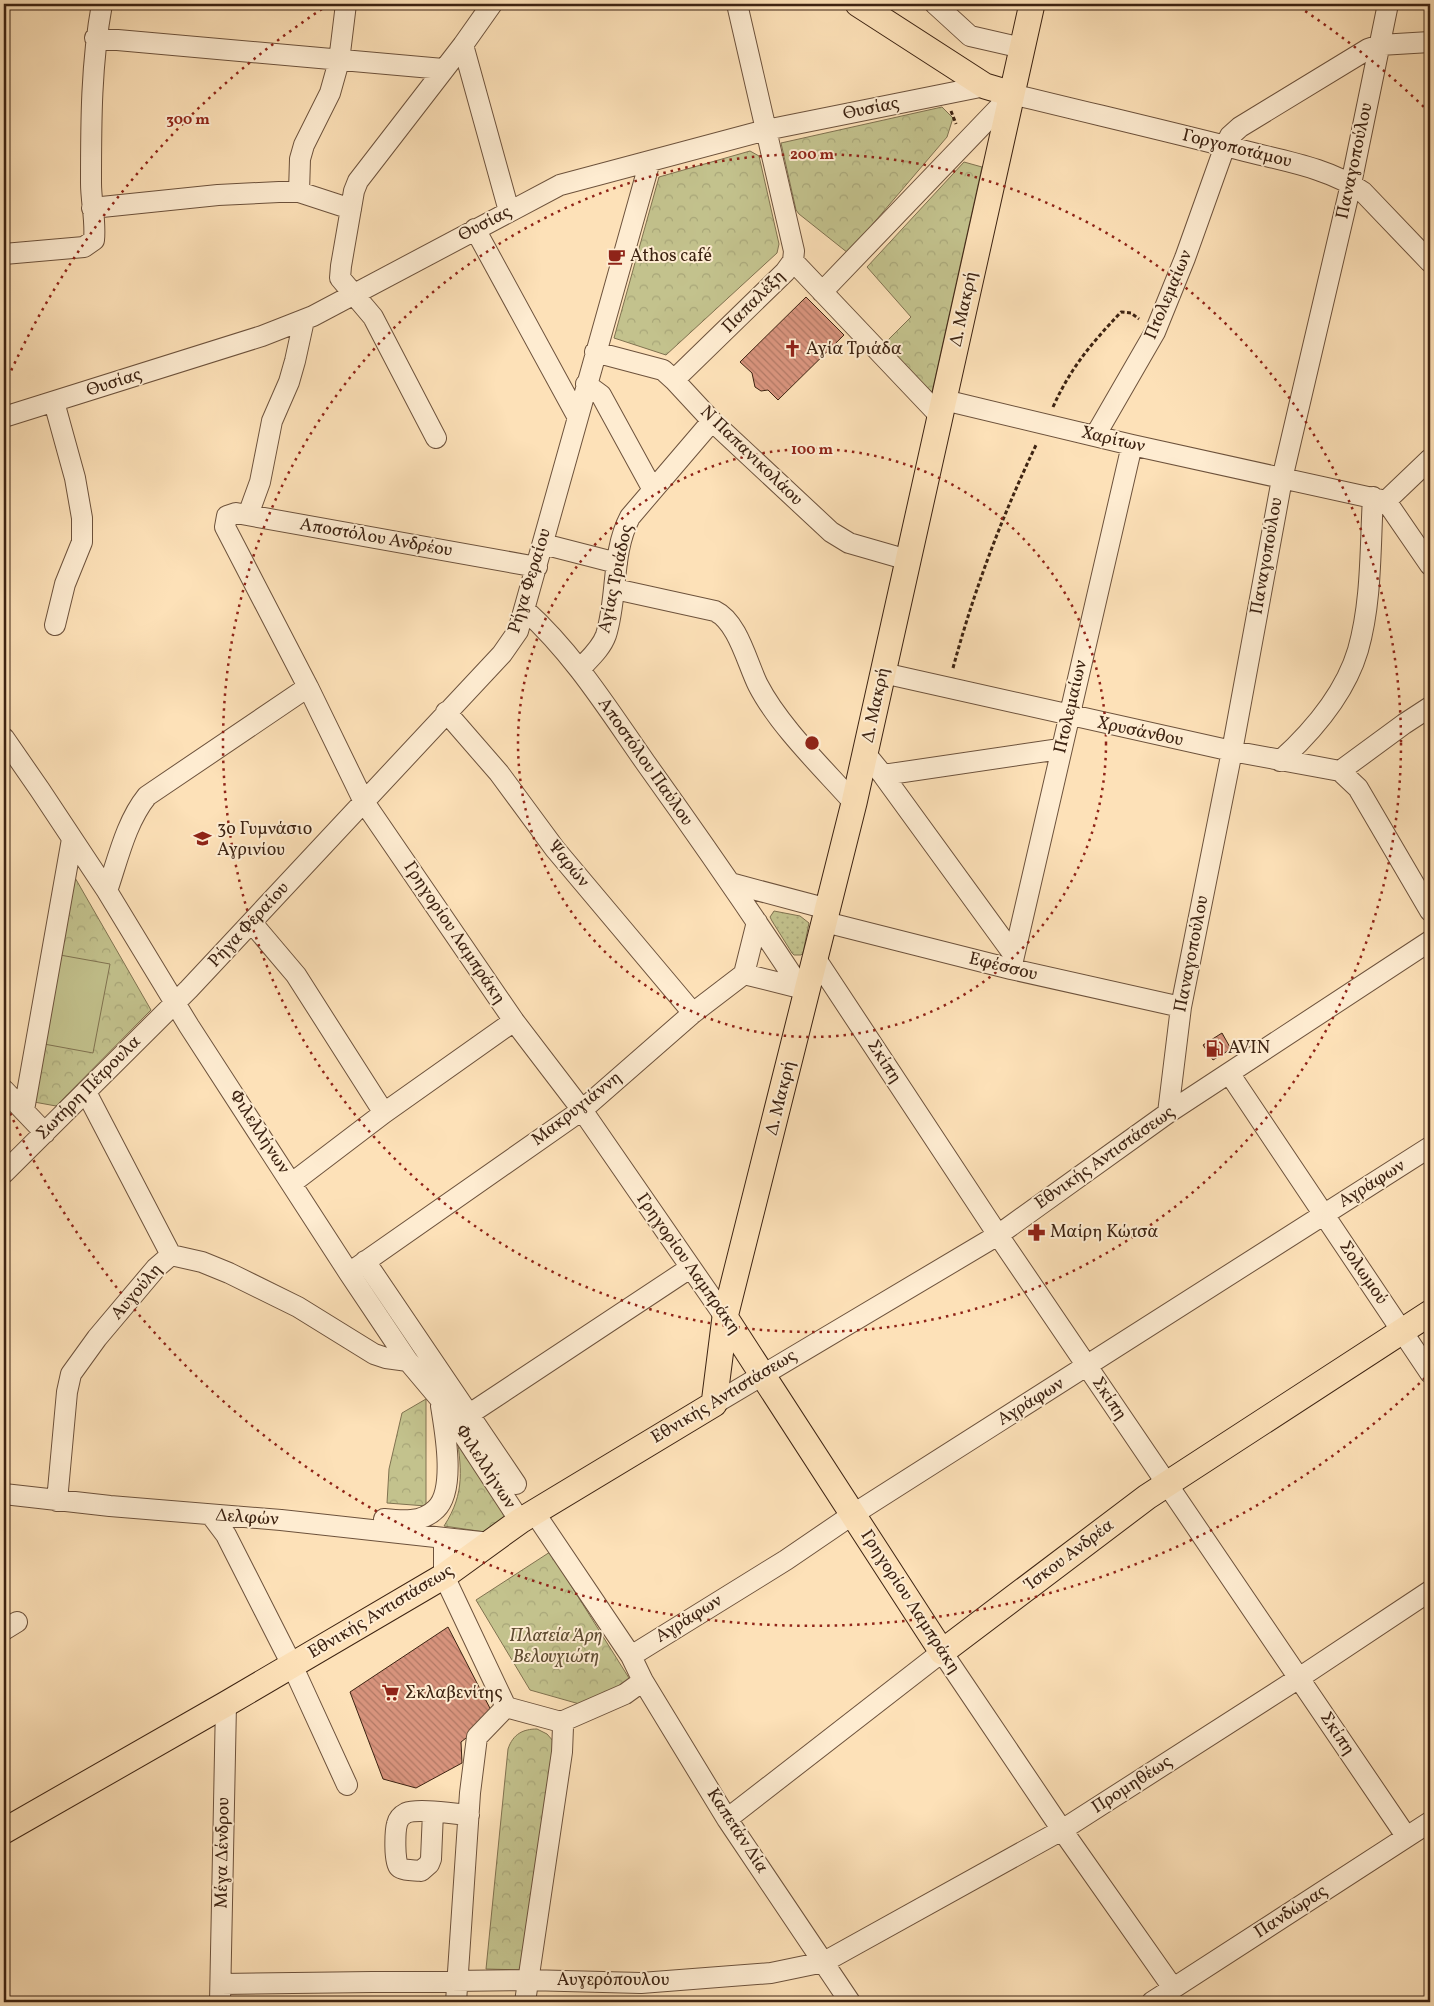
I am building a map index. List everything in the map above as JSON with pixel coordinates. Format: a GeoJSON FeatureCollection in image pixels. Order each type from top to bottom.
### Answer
{"type":"FeatureCollection","features":[{"type":"Feature","properties":{"kind":"main road"},"geometry":{"type":"LineString","coordinates":[[858,4],[985,86],[1012,94]]}},
{"type":"Feature","properties":{"kind":"main road","name":"Δ. Μακρή"},"geometry":{"type":"LineString","coordinates":[[714,1404],[725,1317],[804,989],[816,959],[854,803],[1032,4]]}},
{"type":"Feature","properties":{"kind":"main road","name":"Ίσκου Ανδρέα"},"geometry":{"type":"LineString","coordinates":[[942,1652],[1167,1484],[1430,1313]]}},
{"type":"Feature","properties":{"kind":"main road","name":"Γρηγορίου Λαμπράκη"},"geometry":{"type":"LineString","coordinates":[[725,1317],[942,1652]]}},
{"type":"Feature","properties":{"kind":"main road","name":"Εθνικής Αντιστάσεως"},"geometry":{"type":"LineString","coordinates":[[4,1831],[444,1576],[527,1516],[714,1404]]}},
{"type":"Feature","properties":{"kind":"street"},"geometry":{"type":"LineString","coordinates":[[4,254],[84,247],[94,240],[91,93],[95,38],[102,4]]}},
{"type":"Feature","properties":{"kind":"street"},"geometry":{"type":"LineString","coordinates":[[299,192],[298,173],[304,145],[330,93],[339,61],[346,4]]}},
{"type":"Feature","properties":{"kind":"street"},"geometry":{"type":"LineString","coordinates":[[436,438],[373,316],[340,277],[354,191],[361,176],[463,45],[492,4]]}},
{"type":"Feature","properties":{"kind":"street","name":"Παπαλέξη"},"geometry":{"type":"LineString","coordinates":[[674,380],[793,262],[794,251],[737,4]]}},
{"type":"Feature","properties":{"kind":"street"},"geometry":{"type":"LineString","coordinates":[[935,4],[970,36],[1022,48]]}},
{"type":"Feature","properties":{"kind":"street","name":"Παναγοπούλου"},"geometry":{"type":"LineString","coordinates":[[1168,1113],[1181,1007],[1232,751],[1282,479],[1351,184],[1388,4]]}},
{"type":"Feature","properties":{"kind":"street"},"geometry":{"type":"LineString","coordinates":[[95,38],[443,69]]}},
{"type":"Feature","properties":{"kind":"street"},"geometry":{"type":"LineString","coordinates":[[1380,45],[1430,42]]}},
{"type":"Feature","properties":{"kind":"street"},"geometry":{"type":"LineString","coordinates":[[463,45],[509,211]]}},
{"type":"Feature","properties":{"kind":"street","name":"Πτολεμαίων"},"geometry":{"type":"LineString","coordinates":[[1095,436],[1155,332],[1174,288],[1230,136],[1240,127],[1368,49],[1380,45]]}},
{"type":"Feature","properties":{"kind":"street","name":"Θυσίας"},"geometry":{"type":"LineString","coordinates":[[4,417],[262,336],[304,320],[560,185],[766,130],[985,86]]}},
{"type":"Feature","properties":{"kind":"street"},"geometry":{"type":"LineString","coordinates":[[822,292],[1012,94]]}},
{"type":"Feature","properties":{"kind":"street","name":"Γοργοποτάμου"},"geometry":{"type":"LineString","coordinates":[[1012,94],[1304,166],[1351,184],[1363,192],[1430,262]]}},
{"type":"Feature","properties":{"kind":"street","name":"Ρήγα Φεραίου"},"geometry":{"type":"LineString","coordinates":[[175,1004],[509,645],[518,631],[650,161]]}},
{"type":"Feature","properties":{"kind":"street"},"geometry":{"type":"LineString","coordinates":[[92,208],[247,192],[299,192],[351,209]]}},
{"type":"Feature","properties":{"kind":"street"},"geometry":{"type":"LineString","coordinates":[[475,229],[577,416]]}},
{"type":"Feature","properties":{"kind":"street"},"geometry":{"type":"LineString","coordinates":[[793,262],[942,408]]}},
{"type":"Feature","properties":{"kind":"street"},"geometry":{"type":"LineString","coordinates":[[248,515],[260,482],[272,421],[296,361],[304,320]]}},
{"type":"Feature","properties":{"kind":"street","name":"Ν Παπανικολάου"},"geometry":{"type":"LineString","coordinates":[[595,352],[663,370],[712,421],[831,532],[849,543],[908,560]]}},
{"type":"Feature","properties":{"kind":"street"},"geometry":{"type":"LineString","coordinates":[[586,384],[601,395],[653,490]]}},
{"type":"Feature","properties":{"kind":"street"},"geometry":{"type":"LineString","coordinates":[[54,402],[75,478],[82,518],[82,542],[66,584],[55,624]]}},
{"type":"Feature","properties":{"kind":"street","name":"Χαρίτων"},"geometry":{"type":"LineString","coordinates":[[942,408],[1045,424],[1282,479],[1380,499]]}},
{"type":"Feature","properties":{"kind":"street","name":"Αγίας Τριάδος"},"geometry":{"type":"LineString","coordinates":[[580,669],[600,646],[606,635],[615,589],[617,563],[625,526],[630,517],[712,421]]}},
{"type":"Feature","properties":{"kind":"street","name":"Πτολεμαίων"},"geometry":{"type":"LineString","coordinates":[[1012,962],[1132,445]]}},
{"type":"Feature","properties":{"kind":"street"},"geometry":{"type":"LineString","coordinates":[[1280,761],[1299,744],[1335,699],[1352,666],[1358,650],[1366,606],[1371,526],[1380,499],[1430,459]]}},
{"type":"Feature","properties":{"kind":"street"},"geometry":{"type":"LineString","coordinates":[[1380,499],[1430,565]]}},
{"type":"Feature","properties":{"kind":"street","name":"Αποστόλου Ανδρέου"},"geometry":{"type":"LineString","coordinates":[[225,527],[227,516],[236,513],[537,567]]}},
{"type":"Feature","properties":{"kind":"street","name":"Γρηγορίου Λαμπράκη"},"geometry":{"type":"LineString","coordinates":[[225,527],[308,687],[364,802],[514,1021],[582,1110],[725,1317]]}},
{"type":"Feature","properties":{"kind":"street"},"geometry":{"type":"LineString","coordinates":[[543,544],[617,563]]}},
{"type":"Feature","properties":{"kind":"street"},"geometry":{"type":"LineString","coordinates":[[615,589],[715,611],[723,615],[733,630],[758,685],[773,710],[854,803]]}},
{"type":"Feature","properties":{"kind":"street","name":"Αποστόλου Παύλου"},"geometry":{"type":"LineString","coordinates":[[525,610],[542,625],[580,669],[804,989]]}},
{"type":"Feature","properties":{"kind":"street","name":"Χρυσάνθου"},"geometry":{"type":"LineString","coordinates":[[883,673],[1068,716],[1340,772]]}},
{"type":"Feature","properties":{"kind":"street"},"geometry":{"type":"LineString","coordinates":[[107,891],[138,806],[147,796],[308,687]]}},
{"type":"Feature","properties":{"kind":"street"},"geometry":{"type":"LineString","coordinates":[[1430,708],[1404,724],[1340,772],[1358,788],[1430,912]]}},
{"type":"Feature","properties":{"kind":"street","name":"Ψαρών"},"geometry":{"type":"LineString","coordinates":[[446,712],[499,773],[555,849],[693,1013]]}},
{"type":"Feature","properties":{"kind":"street","name":"Φιλελλήνων"},"geometry":{"type":"LineString","coordinates":[[4,738],[107,891],[175,1004],[292,1184],[357,1267],[408,1361],[440,1399],[631,1656]]}},
{"type":"Feature","properties":{"kind":"street"},"geometry":{"type":"LineString","coordinates":[[883,775],[1060,749]]}},
{"type":"Feature","properties":{"kind":"street"},"geometry":{"type":"LineString","coordinates":[[865,753],[883,775],[1012,962]]}},
{"type":"Feature","properties":{"kind":"street"},"geometry":{"type":"LineString","coordinates":[[24,1110],[72,839]]}},
{"type":"Feature","properties":{"kind":"street","name":"Εφέσσου"},"geometry":{"type":"LineString","coordinates":[[730,883],[827,916],[1012,962],[1181,1007]]}},
{"type":"Feature","properties":{"kind":"street"},"geometry":{"type":"LineString","coordinates":[[757,922],[744,974],[804,989]]}},
{"type":"Feature","properties":{"kind":"street"},"geometry":{"type":"LineString","coordinates":[[252,923],[296,975],[384,1113]]}},
{"type":"Feature","properties":{"kind":"street","name":"Εθνικής Αντιστάσεως"},"geometry":{"type":"LineString","coordinates":[[714,1404],[998,1235],[1168,1113],[1430,941]]}},
{"type":"Feature","properties":{"kind":"street","name":"Σκίπη"},"geometry":{"type":"LineString","coordinates":[[816,959],[998,1235],[1406,1836]]}},
{"type":"Feature","properties":{"kind":"street","name":"Μακρυγιάννη"},"geometry":{"type":"LineString","coordinates":[[357,1267],[582,1110],[693,1013],[744,974]]}},
{"type":"Feature","properties":{"kind":"street","name":"Σωτήρη Πέτρουλα"},"geometry":{"type":"LineString","coordinates":[[4,1173],[175,1004]]}},
{"type":"Feature","properties":{"kind":"street"},"geometry":{"type":"LineString","coordinates":[[292,1184],[384,1113],[514,1021]]}},
{"type":"Feature","properties":{"kind":"street","name":"Σολωμού"},"geometry":{"type":"LineString","coordinates":[[1229,1073],[1430,1373]]}},
{"type":"Feature","properties":{"kind":"street"},"geometry":{"type":"LineString","coordinates":[[4,1090],[45,1133]]}},
{"type":"Feature","properties":{"kind":"street","name":"Αυγούλη"},"geometry":{"type":"LineString","coordinates":[[57,1500],[67,1392],[71,1374],[97,1338],[156,1268],[171,1255],[86,1092]]}},
{"type":"Feature","properties":{"kind":"street","name":"Αγράφων"},"geometry":{"type":"LineString","coordinates":[[631,1656],[786,1560],[852,1515],[1430,1147]]}},
{"type":"Feature","properties":{"kind":"street"},"geometry":{"type":"LineString","coordinates":[[171,1255],[202,1262],[229,1273],[298,1307],[374,1354],[408,1361]]}},
{"type":"Feature","properties":{"kind":"street"},"geometry":{"type":"LineString","coordinates":[[357,1267],[468,1415],[516,1484]]}},
{"type":"Feature","properties":{"kind":"street"},"geometry":{"type":"LineString","coordinates":[[468,1415],[690,1268]]}},
{"type":"Feature","properties":{"kind":"street"},"geometry":{"type":"LineString","coordinates":[[281,1520],[294,1511],[301,1510],[408,1520],[428,1515],[436,1509],[443,1498],[447,1477],[446,1445],[440,1399]]}},
{"type":"Feature","properties":{"kind":"street","name":"Δελφών"},"geometry":{"type":"LineString","coordinates":[[4,1494],[211,1515],[281,1520],[490,1543]]}},
{"type":"Feature","properties":{"kind":"street"},"geometry":{"type":"LineString","coordinates":[[211,1515],[226,1535],[292,1665],[347,1786]]}},
{"type":"Feature","properties":{"kind":"street"},"geometry":{"type":"LineString","coordinates":[[444,1538],[444,1576],[506,1707],[561,1722],[625,1694],[643,1681]]}},
{"type":"Feature","properties":{"kind":"street","name":"Προμηθέως"},"geometry":{"type":"LineString","coordinates":[[824,1962],[1062,1830],[1299,1678],[1430,1591]]}},
{"type":"Feature","properties":{"kind":"street","name":"Γρηγορίου Λαμπράκη"},"geometry":{"type":"LineString","coordinates":[[942,1652],[1062,1830],[1173,1988]]}},
{"type":"Feature","properties":{"kind":"street","name":"Ίσκου Ανδρέα"},"geometry":{"type":"LineString","coordinates":[[727,1819],[942,1652]]}},
{"type":"Feature","properties":{"kind":"street","name":"Καπετάν Δία"},"geometry":{"type":"LineString","coordinates":[[631,1656],[643,1681],[727,1819],[850,2002]]}},
{"type":"Feature","properties":{"kind":"street","name":"Μέγα Δένδρου"},"geometry":{"type":"LineString","coordinates":[[220,1993],[226,1704]]}},
{"type":"Feature","properties":{"kind":"street"},"geometry":{"type":"LineString","coordinates":[[456,2002],[469,1815],[477,1737],[506,1707]]}},
{"type":"Feature","properties":{"kind":"street"},"geometry":{"type":"LineString","coordinates":[[525,2002],[562,1752],[563,1727],[561,1722]]}},
{"type":"Feature","properties":{"kind":"street"},"geometry":{"type":"LineString","coordinates":[[433,1812],[469,1815]]}},
{"type":"Feature","properties":{"kind":"street","name":"Πανδώρας"},"geometry":{"type":"LineString","coordinates":[[1152,2002],[1430,1822]]}},
{"type":"Feature","properties":{"kind":"street","name":"Αυγερόπουλου"},"geometry":{"type":"LineString","coordinates":[[220,1993],[527,1980],[641,1983],[772,1973],[824,1962]]}},
{"type":"Feature","properties":{"kind":"path"},"geometry":{"type":"LineString","coordinates":[[948,687],[970,608],[991,548],[1018,482],[1065,380],[1089,347],[1121,312],[1131,313],[1155,332]]}},
{"type":"Feature","properties":{"kind":"green space"},"geometry":{"type":"Polygon","coordinates":[[[942,107],[953,118],[947,137],[848,253],[796,210],[781,143],[942,107]]]}},
{"type":"Feature","properties":{"kind":"green space"},"geometry":{"type":"Polygon","coordinates":[[[750,151],[759,156],[779,244],[777,253],[666,355],[614,338],[659,177],[750,151]]]}},
{"type":"Feature","properties":{"kind":"green space"},"geometry":{"type":"Polygon","coordinates":[[[964,162],[982,167],[932,392],[883,345],[911,317],[867,267],[964,162]]]}},
{"type":"Feature","properties":{"kind":"green space"},"geometry":{"type":"Polygon","coordinates":[[[74,876],[151,1010],[56,1106],[34,1102],[74,876]]]}},
{"type":"Feature","properties":{"kind":"green space"},"geometry":{"type":"Polygon","coordinates":[[[774,911],[800,916],[809,923],[801,955],[794,955],[792,953],[772,921],[770,917],[774,911]]]}},
{"type":"Feature","properties":{"kind":"green space"},"geometry":{"type":"Polygon","coordinates":[[[60,955],[110,964],[93,1053],[44,1044],[60,955]]]}},
{"type":"Feature","properties":{"kind":"green space"},"geometry":{"type":"Polygon","coordinates":[[[426,1399],[426,1506],[387,1503],[389,1469],[402,1413],[426,1399]]]}},
{"type":"Feature","properties":{"kind":"green space"},"geometry":{"type":"Polygon","coordinates":[[[456,1429],[510,1516],[485,1532],[444,1526],[451,1514],[459,1491],[460,1468],[456,1429]]]}},
{"type":"Feature","properties":{"kind":"green space","name":"Πλατεία Άρη Βελουχιώτη"},"geometry":{"type":"Polygon","coordinates":[[[550,1552],[630,1682],[583,1705],[530,1690],[476,1600],[550,1552]]]}},
{"type":"Feature","properties":{"kind":"green space"},"geometry":{"type":"Polygon","coordinates":[[[537,1729],[547,1734],[554,1742],[522,1970],[486,1969],[508,1749],[519,1733],[537,1729]]]}},
{"type":"Feature","properties":{"kind":"building","name":"Αγία Τριάδα"},"geometry":{"type":"Polygon","coordinates":[[[806,297],[844,335],[778,400],[768,390],[761,391],[755,387],[752,373],[740,362],[806,297]]]}},
{"type":"Feature","properties":{"kind":"building"},"geometry":{"type":"Polygon","coordinates":[[[1222,1033],[1231,1049],[1213,1060],[1203,1045],[1222,1033]]]}},
{"type":"Feature","properties":{"kind":"building"},"geometry":{"type":"Polygon","coordinates":[[[448,1627],[494,1716],[461,1742],[462,1763],[416,1788],[383,1779],[350,1692],[448,1627]]]}},
{"type":"Feature","properties":{"kind":"place","name":"Athos café"},"geometry":{"type":"Point","coordinates":[616,256]}},
{"type":"Feature","properties":{"kind":"place","name":"Αγία Τριάδα"},"geometry":{"type":"Point","coordinates":[792,349]}},
{"type":"Feature","properties":{"kind":"place","name":"3ο Γυμνάσιο Αγρινίου"},"geometry":{"type":"Point","coordinates":[203,839]}},
{"type":"Feature","properties":{"kind":"place","name":"AVIN"},"geometry":{"type":"Point","coordinates":[1214,1048]}},
{"type":"Feature","properties":{"kind":"place","name":"Μαίρη Κώτσα"},"geometry":{"type":"Point","coordinates":[1036,1232]}},
{"type":"Feature","properties":{"kind":"place","name":"Σκλαβενίτης"},"geometry":{"type":"Point","coordinates":[391,1693]}}]}
